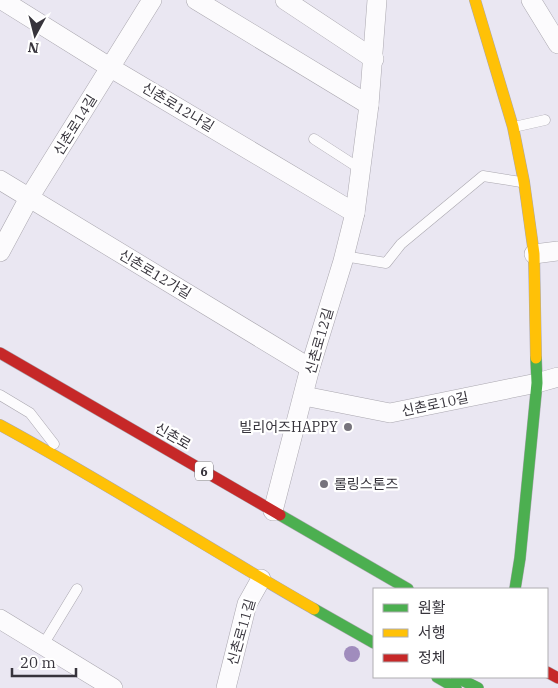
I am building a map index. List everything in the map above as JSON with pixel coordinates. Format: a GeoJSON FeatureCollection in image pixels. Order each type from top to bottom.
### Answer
{"type":"FeatureCollection","features":[{"type":"Feature","properties":{"kind":"main road"},"geometry":{"type":"LineString","coordinates":[[476,0],[513,127],[524,182],[534,254],[537,383],[520,558],[514,588]]}},
{"type":"Feature","properties":{"kind":"main road","name":"신촌로"},"geometry":{"type":"LineString","coordinates":[[0,353],[406,588]]}},
{"type":"Feature","properties":{"kind":"main road"},"geometry":{"type":"LineString","coordinates":[[0,425],[67,461],[261,579],[373,642]]}},
{"type":"Feature","properties":{"kind":"main road"},"geometry":{"type":"LineString","coordinates":[[439,678],[456,688]]}},
{"type":"Feature","properties":{"kind":"main road"},"geometry":{"type":"LineString","coordinates":[[458,678],[478,688]]}},
{"type":"Feature","properties":{"kind":"street","name":"신촌로12나길"},"geometry":{"type":"LineString","coordinates":[[2,0],[111,68],[355,213]]}},
{"type":"Feature","properties":{"kind":"street","name":"신촌로14길"},"geometry":{"type":"LineString","coordinates":[[0,252],[29,198],[152,0]]}},
{"type":"Feature","properties":{"kind":"street"},"geometry":{"type":"LineString","coordinates":[[196,0],[369,105]]}},
{"type":"Feature","properties":{"kind":"street"},"geometry":{"type":"LineString","coordinates":[[285,0],[374,59]]}},
{"type":"Feature","properties":{"kind":"street","name":"신촌로12길"},"geometry":{"type":"LineString","coordinates":[[273,511],[310,368],[355,213],[362,170],[374,59],[377,0]]}},
{"type":"Feature","properties":{"kind":"street"},"geometry":{"type":"LineString","coordinates":[[532,0],[558,44]]}},
{"type":"Feature","properties":{"kind":"street","name":"신촌로12가길"},"geometry":{"type":"LineString","coordinates":[[0,180],[310,368]]}},
{"type":"Feature","properties":{"kind":"street"},"geometry":{"type":"LineString","coordinates":[[534,254],[558,250]]}},
{"type":"Feature","properties":{"kind":"street","name":"신촌로10길"},"geometry":{"type":"LineString","coordinates":[[304,396],[390,413],[537,383],[558,376]]}},
{"type":"Feature","properties":{"kind":"street","name":"신촌로11길"},"geometry":{"type":"LineString","coordinates":[[226,688],[247,604],[261,579]]}},
{"type":"Feature","properties":{"kind":"street"},"geometry":{"type":"LineString","coordinates":[[0,619],[113,688]]}},
{"type":"Feature","properties":{"kind":"lane"},"geometry":{"type":"LineString","coordinates":[[513,127],[545,120]]}},
{"type":"Feature","properties":{"kind":"lane"},"geometry":{"type":"LineString","coordinates":[[314,139],[362,170]]}},
{"type":"Feature","properties":{"kind":"lane"},"geometry":{"type":"LineString","coordinates":[[344,256],[386,263],[402,244],[483,176],[524,182]]}},
{"type":"Feature","properties":{"kind":"lane"},"geometry":{"type":"LineString","coordinates":[[0,395],[30,414],[67,461]]}},
{"type":"Feature","properties":{"kind":"lane"},"geometry":{"type":"LineString","coordinates":[[43,645],[77,589]]}},
{"type":"Feature","properties":{"kind":"traffic: fast"},"geometry":{"type":"LineString","coordinates":[[515,588],[520,558],[537,383],[536,358]]}},
{"type":"Feature","properties":{"kind":"traffic: fast"},"geometry":{"type":"LineString","coordinates":[[280,515],[406,588]]}},
{"type":"Feature","properties":{"kind":"traffic: fast"},"geometry":{"type":"LineString","coordinates":[[314,609],[373,642]]}},
{"type":"Feature","properties":{"kind":"traffic: fast"},"geometry":{"type":"LineString","coordinates":[[439,678],[456,688]]}},
{"type":"Feature","properties":{"kind":"traffic: fast"},"geometry":{"type":"LineString","coordinates":[[458,678],[478,688]]}},
{"type":"Feature","properties":{"kind":"traffic: slow"},"geometry":{"type":"LineString","coordinates":[[475,0],[513,127],[524,182],[534,254],[536,358]]}},
{"type":"Feature","properties":{"kind":"traffic: slow"},"geometry":{"type":"LineString","coordinates":[[0,425],[314,609]]}},
{"type":"Feature","properties":{"kind":"traffic: jam"},"geometry":{"type":"LineString","coordinates":[[0,353],[280,515]]}},
{"type":"Feature","properties":{"kind":"traffic: jam"},"geometry":{"type":"LineString","coordinates":[[548,673],[558,678]]}},
{"type":"Feature","properties":{"kind":"place","name":"빌리어즈HAPPY"},"geometry":{"type":"Point","coordinates":[348,427]}},
{"type":"Feature","properties":{"kind":"place","name":"롤링스톤즈"},"geometry":{"type":"Point","coordinates":[324,484]}}]}
